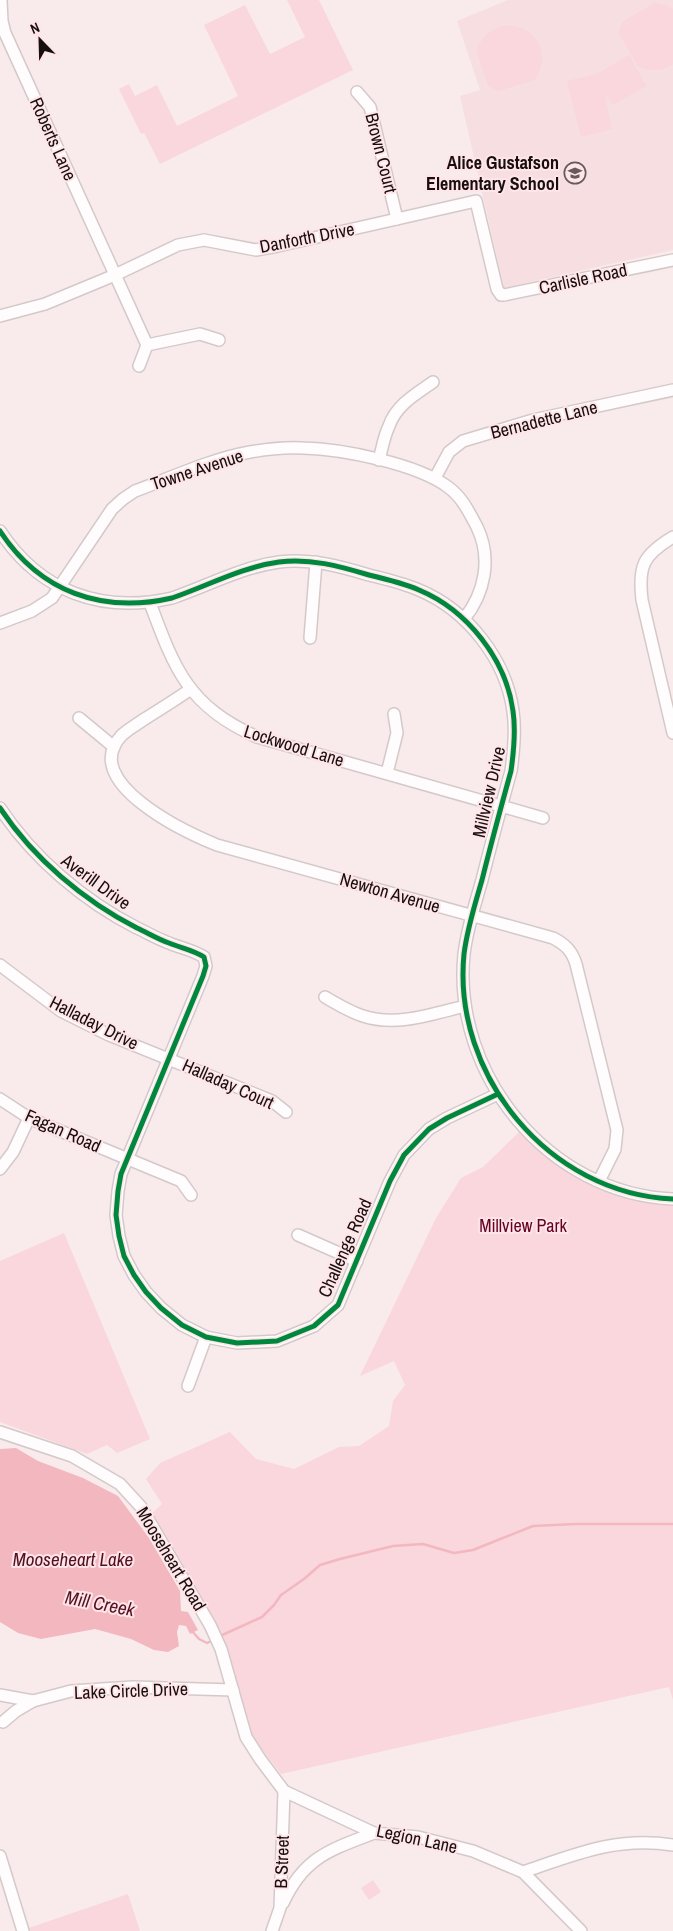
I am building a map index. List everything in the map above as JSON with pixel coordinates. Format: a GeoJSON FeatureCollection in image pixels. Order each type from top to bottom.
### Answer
{"type":"FeatureCollection","features":[{"type":"Feature","properties":{"kind":"street","name":"Roberts Lane"},"geometry":{"type":"LineString","coordinates":[[0,0],[5,33],[147,346]]}},
{"type":"Feature","properties":{"kind":"street","name":"Brown Court"},"geometry":{"type":"LineString","coordinates":[[357,92],[370,106],[398,219]]}},
{"type":"Feature","properties":{"kind":"street","name":"Danforth Drive"},"geometry":{"type":"LineString","coordinates":[[0,316],[44,304],[115,275],[178,245],[204,240],[256,250],[476,201],[497,289]]}},
{"type":"Feature","properties":{"kind":"street","name":"Carlisle Road"},"geometry":{"type":"LineString","coordinates":[[497,289],[501,294],[507,296],[673,260]]}},
{"type":"Feature","properties":{"kind":"street"},"geometry":{"type":"LineString","coordinates":[[140,366],[147,346],[200,334],[219,340]]}},
{"type":"Feature","properties":{"kind":"street"},"geometry":{"type":"LineString","coordinates":[[380,460],[389,425],[395,413],[405,402],[433,382]]}},
{"type":"Feature","properties":{"kind":"street","name":"Bernadette Lane"},"geometry":{"type":"LineString","coordinates":[[435,478],[449,452],[463,441],[527,421],[673,390]]}},
{"type":"Feature","properties":{"kind":"street","name":"Towne Avenue"},"geometry":{"type":"LineString","coordinates":[[0,623],[32,610],[52,598],[112,509],[123,498],[135,491],[226,458],[259,451],[303,448],[330,450],[380,460],[435,478],[450,488],[466,506],[479,531],[483,546],[485,572],[482,587],[478,598],[464,619]]}},
{"type":"Feature","properties":{"kind":"street","name":"Millview Drive"},"geometry":{"type":"LineString","coordinates":[[0,531],[15,552],[60,587],[97,601],[114,604],[150,603],[172,598],[261,566],[280,562],[316,562],[349,569],[420,590],[444,604],[464,619],[482,639],[496,661],[507,684],[513,708],[515,746],[511,771],[472,916],[464,954],[463,982],[465,1006],[477,1051],[484,1069],[511,1114],[542,1145],[574,1168],[599,1181],[630,1192],[673,1199]]}},
{"type":"Feature","properties":{"kind":"street"},"geometry":{"type":"LineString","coordinates":[[673,537],[652,551],[645,560],[641,570],[640,581],[642,600],[671,717],[673,733]]}},
{"type":"Feature","properties":{"kind":"street"},"geometry":{"type":"LineString","coordinates":[[310,638],[316,562]]}},
{"type":"Feature","properties":{"kind":"street","name":"Lockwood Lane"},"geometry":{"type":"LineString","coordinates":[[150,603],[170,655],[191,689],[205,705],[221,718],[238,728],[257,737],[543,818]]}},
{"type":"Feature","properties":{"kind":"street"},"geometry":{"type":"LineString","coordinates":[[79,718],[114,748],[121,736],[126,732],[191,689]]}},
{"type":"Feature","properties":{"kind":"street"},"geometry":{"type":"LineString","coordinates":[[386,774],[397,733],[394,714]]}},
{"type":"Feature","properties":{"kind":"street","name":"Newton Avenue"},"geometry":{"type":"LineString","coordinates":[[114,748],[112,766],[123,786],[149,808],[195,836],[217,845],[562,942],[574,956],[617,1130],[615,1149],[599,1181]]}},
{"type":"Feature","properties":{"kind":"street","name":"Averill Drive"},"geometry":{"type":"LineString","coordinates":[[0,808],[28,844],[54,870],[78,890],[136,928],[168,943],[196,951]]}},
{"type":"Feature","properties":{"kind":"street","name":"Challenge Road"},"geometry":{"type":"LineString","coordinates":[[196,951],[204,957],[206,966],[127,1158],[118,1191],[116,1215],[124,1256],[146,1292],[161,1308],[182,1325],[206,1337],[237,1343],[277,1341],[314,1326],[338,1305],[396,1168],[410,1148],[429,1129],[447,1118],[498,1094]]}},
{"type":"Feature","properties":{"kind":"street","name":"Halladay Drive"},"geometry":{"type":"LineString","coordinates":[[0,965],[61,1010],[110,1035],[168,1058]]}},
{"type":"Feature","properties":{"kind":"street"},"geometry":{"type":"LineString","coordinates":[[324,997],[362,1016],[390,1021],[409,1020],[465,1006]]}},
{"type":"Feature","properties":{"kind":"street","name":"Halladay Court"},"geometry":{"type":"LineString","coordinates":[[168,1058],[272,1101],[286,1112]]}},
{"type":"Feature","properties":{"kind":"street","name":"Fagan Road"},"geometry":{"type":"LineString","coordinates":[[0,1099],[29,1118],[181,1181],[191,1195]]}},
{"type":"Feature","properties":{"kind":"street"},"geometry":{"type":"LineString","coordinates":[[0,1168],[13,1152],[29,1118]]}},
{"type":"Feature","properties":{"kind":"street"},"geometry":{"type":"LineString","coordinates":[[298,1235],[357,1261]]}},
{"type":"Feature","properties":{"kind":"street"},"geometry":{"type":"LineString","coordinates":[[188,1386],[206,1337]]}},
{"type":"Feature","properties":{"kind":"street","name":"Mooseheart Road"},"geometry":{"type":"LineString","coordinates":[[0,1432],[72,1456],[120,1484],[141,1507],[210,1625],[221,1649],[246,1736],[260,1759],[284,1791]]}},
{"type":"Feature","properties":{"kind":"street","name":"Lake Circle Drive"},"geometry":{"type":"LineString","coordinates":[[0,1695],[33,1700],[71,1691],[133,1687],[233,1690]]}},
{"type":"Feature","properties":{"kind":"street"},"geometry":{"type":"LineString","coordinates":[[1,1720],[33,1700]]}},
{"type":"Feature","properties":{"kind":"street","name":"Legion Lane"},"geometry":{"type":"LineString","coordinates":[[284,1791],[374,1832],[418,1836],[473,1851],[524,1872]]}},
{"type":"Feature","properties":{"kind":"street","name":"B Street"},"geometry":{"type":"LineString","coordinates":[[272,1931],[280,1908],[284,1791]]}},
{"type":"Feature","properties":{"kind":"street"},"geometry":{"type":"LineString","coordinates":[[280,1908],[294,1882],[320,1856],[332,1849],[374,1832]]}},
{"type":"Feature","properties":{"kind":"street"},"geometry":{"type":"LineString","coordinates":[[581,1931],[524,1872],[582,1852],[624,1842],[653,1842],[673,1845]]}},
{"type":"Feature","properties":{"kind":"street"},"geometry":{"type":"LineString","coordinates":[[0,1856],[23,1931]]}},
{"type":"Feature","properties":{"kind":"shaded area","name":"Alice Gustafson Elementary School"},"geometry":{"type":"Polygon","coordinates":[[[508,0],[673,0],[673,250],[504,288],[460,96],[480,90],[457,21],[508,0]]]}},
{"type":"Feature","properties":{"kind":"green space"},"geometry":{"type":"Polygon","coordinates":[[[287,0],[319,0],[353,70],[160,164],[144,133],[141,134],[119,89],[129,84],[135,96],[157,85],[177,126],[238,96],[204,25],[245,5],[270,54],[305,37],[287,0]]]}},
{"type":"Feature","properties":{"kind":"green space"},"geometry":{"type":"Polygon","coordinates":[[[655,3],[666,5],[673,9],[673,64],[656,70],[638,67],[619,33],[622,22],[655,3]]]}},
{"type":"Feature","properties":{"kind":"green space"},"geometry":{"type":"Polygon","coordinates":[[[508,25],[528,31],[534,37],[542,52],[542,61],[535,80],[498,91],[488,86],[476,50],[489,33],[497,28],[508,25]]]}},
{"type":"Feature","properties":{"kind":"green space"},"geometry":{"type":"Polygon","coordinates":[[[629,55],[646,86],[613,105],[607,96],[605,97],[612,129],[581,137],[567,81],[597,74],[629,55]]]}},
{"type":"Feature","properties":{"kind":"green space","name":"Millview Park"},"geometry":{"type":"Polygon","coordinates":[[[522,1129],[558,1162],[673,1202],[673,1700],[669,1687],[281,1774],[250,1734],[241,1694],[220,1632],[150,1515],[162,1504],[146,1479],[160,1463],[230,1432],[256,1459],[294,1469],[339,1447],[359,1446],[389,1426],[393,1401],[405,1385],[394,1361],[360,1376],[436,1218],[461,1178],[483,1167],[522,1129]]]}},
{"type":"Feature","properties":{"kind":"green space"},"geometry":{"type":"Polygon","coordinates":[[[64,1233],[150,1439],[117,1453],[107,1445],[87,1454],[0,1422],[0,1261],[64,1233]]]}},
{"type":"Feature","properties":{"kind":"green space"},"geometry":{"type":"Polygon","coordinates":[[[373,1880],[381,1892],[369,1900],[361,1888],[373,1880]]]}},
{"type":"Feature","properties":{"kind":"green space"},"geometry":{"type":"Polygon","coordinates":[[[128,1894],[140,1931],[23,1931],[23,1930],[128,1894]]]}},
{"type":"Feature","properties":{"kind":"water","name":"Mooseheart Lake"},"geometry":{"type":"Polygon","coordinates":[[[16,1448],[38,1461],[83,1478],[118,1496],[149,1538],[180,1591],[181,1611],[188,1612],[198,1630],[190,1634],[186,1626],[179,1625],[177,1632],[179,1646],[168,1652],[154,1650],[131,1639],[95,1629],[41,1639],[18,1633],[0,1622],[0,1449],[16,1448]]]}},
{"type":"Feature","properties":{"kind":"waterway"},"geometry":{"type":"LineString","coordinates":[[218,1637],[262,1617],[281,1595],[320,1565],[340,1559],[393,1546],[423,1544],[454,1553],[473,1550],[533,1526],[673,1524]]}},
{"type":"Feature","properties":{"kind":"waterway"},"geometry":{"type":"LineString","coordinates":[[192,1631],[199,1639],[207,1643],[213,1640]]}},
{"type":"Feature","properties":{"kind":"cycle path"},"geometry":{"type":"LineString","coordinates":[[0,531],[16,552],[34,569],[54,583],[75,593],[97,600],[121,603],[172,598],[225,577],[265,564],[302,561],[336,566],[394,581],[413,588],[437,599],[468,623],[493,655],[502,673],[509,692],[514,726],[511,771],[467,935],[464,954],[464,999],[474,1043],[492,1083],[518,1120],[549,1151],[586,1176],[628,1192],[673,1199]]}},
{"type":"Feature","properties":{"kind":"cycle path"},"geometry":{"type":"LineString","coordinates":[[0,808],[44,861],[61,877],[98,905],[137,928],[204,957],[206,966],[203,976],[121,1174],[116,1215],[124,1256],[134,1275],[161,1308],[182,1325],[206,1337],[237,1343],[277,1341],[314,1326],[338,1305],[390,1181],[404,1155],[429,1129],[447,1118],[498,1094]]}},
{"type":"Feature","properties":{"kind":"place","name":"Alice Gustafson Elementary School"},"geometry":{"type":"Point","coordinates":[575,173]}},
{"type":"Feature","properties":{"kind":"water label","name":"Mill Creek"},"geometry":{"type":"Point","coordinates":[100,1603]}}]}
